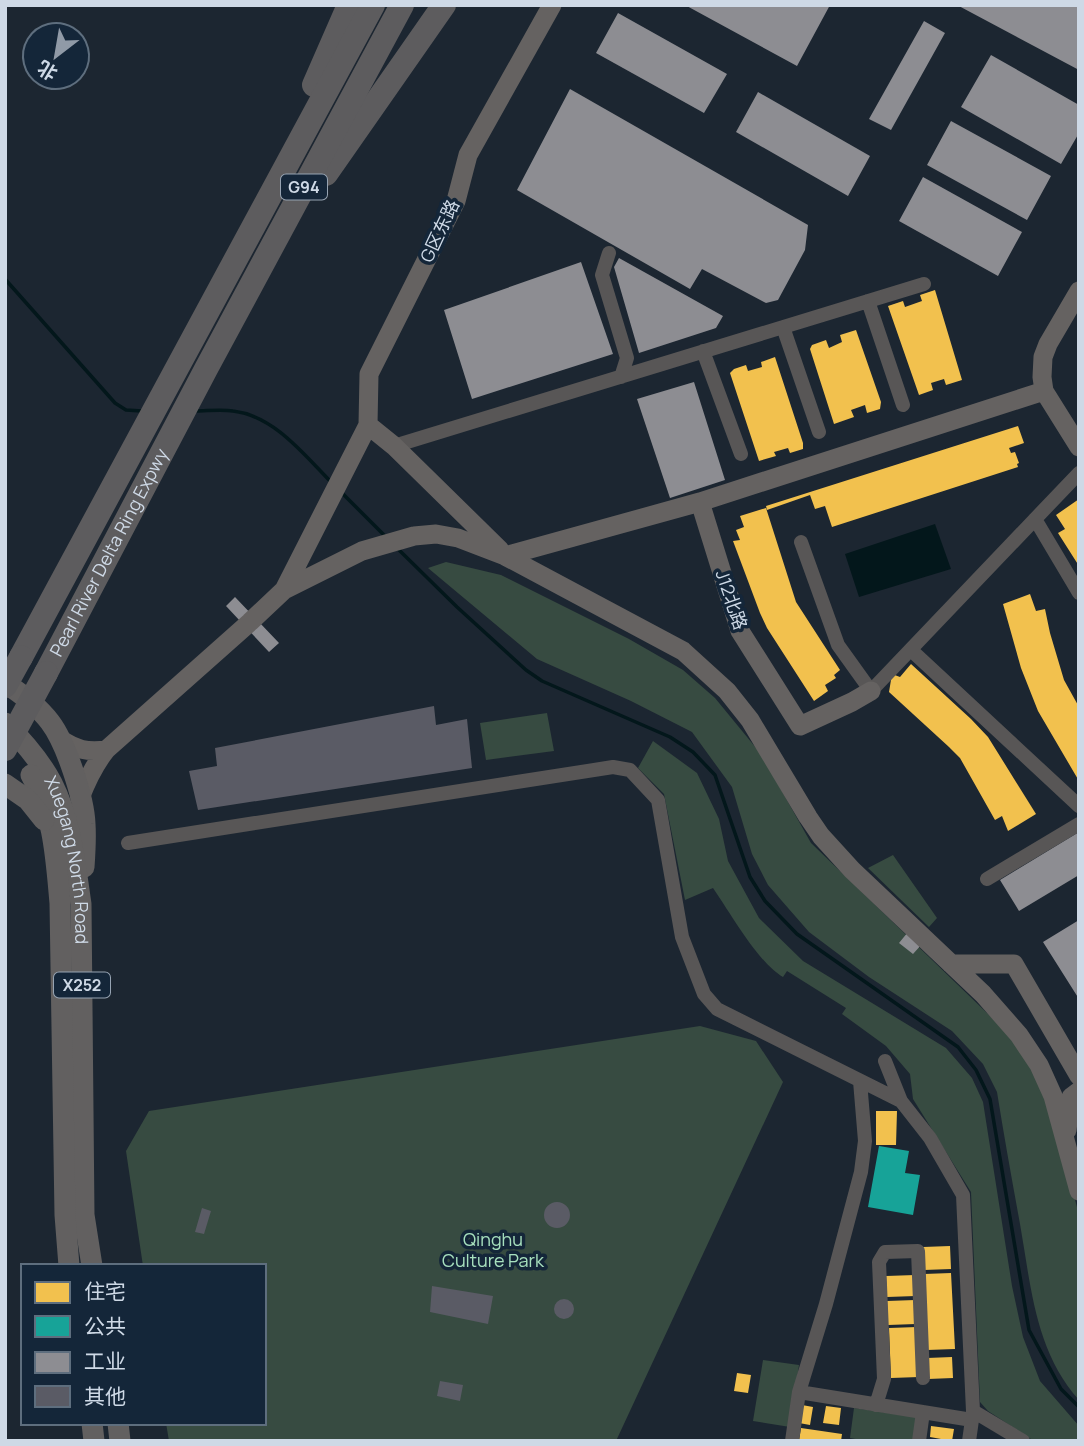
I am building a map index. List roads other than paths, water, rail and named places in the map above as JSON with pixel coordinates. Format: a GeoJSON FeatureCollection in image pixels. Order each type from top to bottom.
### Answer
{"type":"FeatureCollection","features":[{"type":"Feature","properties":{"kind":"highway"},"geometry":{"type":"LineString","coordinates":[[237,258],[349,5]]}},
{"type":"Feature","properties":{"kind":"highway","name":"G94"},"geometry":{"type":"LineString","coordinates":[[237,258],[373,5]]}},
{"type":"Feature","properties":{"kind":"highway","name":"G94"},"geometry":{"type":"LineString","coordinates":[[259,270],[402,5]]}},
{"type":"Feature","properties":{"kind":"highway"},"geometry":{"type":"LineString","coordinates":[[259,270],[444,5]]}},
{"type":"Feature","properties":{"kind":"highway","name":"Pearl River Delta Ring Expwy"},"geometry":{"type":"LineString","coordinates":[[5,684],[237,258]]}},
{"type":"Feature","properties":{"kind":"highway","name":"Pearl River Delta Ring Expwy"},"geometry":{"type":"LineString","coordinates":[[5,749],[259,270]]}},
{"type":"Feature","properties":{"kind":"main road"},"geometry":{"type":"LineString","coordinates":[[5,684],[35,705],[60,739],[85,821],[81,904]]}},
{"type":"Feature","properties":{"kind":"main road","name":"Xuegang North Road"},"geometry":{"type":"LineString","coordinates":[[5,723],[38,761],[62,807],[81,904],[84,1215],[92,1264]]}},
{"type":"Feature","properties":{"kind":"main road","name":"Xuegang North Road"},"geometry":{"type":"LineString","coordinates":[[5,743],[32,777],[41,794],[53,839],[60,903],[65,1215],[69,1264]]}},
{"type":"Feature","properties":{"kind":"main road"},"geometry":{"type":"LineString","coordinates":[[5,784],[28,800],[42,817],[53,839]]}},
{"type":"Feature","properties":{"kind":"street","name":"G区东路"},"geometry":{"type":"LineString","coordinates":[[368,425],[369,374],[456,201],[468,155],[552,5]]}},
{"type":"Feature","properties":{"kind":"street"},"geometry":{"type":"LineString","coordinates":[[609,253],[602,275],[627,358],[621,377]]}},
{"type":"Feature","properties":{"kind":"street"},"geometry":{"type":"LineString","coordinates":[[394,446],[924,284]]}},
{"type":"Feature","properties":{"kind":"street"},"geometry":{"type":"LineString","coordinates":[[1079,291],[1048,344],[1042,377],[1044,391],[1079,447]]}},
{"type":"Feature","properties":{"kind":"street"},"geometry":{"type":"LineString","coordinates":[[868,301],[902,405]]}},
{"type":"Feature","properties":{"kind":"street"},"geometry":{"type":"LineString","coordinates":[[783,327],[820,432]]}},
{"type":"Feature","properties":{"kind":"street"},"geometry":{"type":"LineString","coordinates":[[703,351],[741,454]]}},
{"type":"Feature","properties":{"kind":"street"},"geometry":{"type":"LineString","coordinates":[[505,556],[700,502],[1044,391]]}},
{"type":"Feature","properties":{"kind":"street"},"geometry":{"type":"LineString","coordinates":[[284,590],[368,425],[394,446],[505,556]]}},
{"type":"Feature","properties":{"kind":"street"},"geometry":{"type":"LineString","coordinates":[[801,542],[838,645],[871,691],[1035,519],[1076,481]]}},
{"type":"Feature","properties":{"kind":"street","name":"J12北路"},"geometry":{"type":"LineString","coordinates":[[700,502],[740,631],[800,726],[871,691]]}},
{"type":"Feature","properties":{"kind":"street"},"geometry":{"type":"LineString","coordinates":[[1035,519],[1079,593]]}},
{"type":"Feature","properties":{"kind":"street"},"geometry":{"type":"LineString","coordinates":[[80,798],[95,764],[106,750],[284,590],[362,551],[414,536],[436,534],[458,538],[505,556],[683,651],[727,691],[750,720],[821,836],[852,870],[983,994],[1019,1035],[1039,1065],[1053,1096],[1079,1191]]}},
{"type":"Feature","properties":{"kind":"street"},"geometry":{"type":"LineString","coordinates":[[911,650],[1079,806]]}},
{"type":"Feature","properties":{"kind":"street"},"geometry":{"type":"LineString","coordinates":[[60,739],[74,748],[89,752],[106,750]]}},
{"type":"Feature","properties":{"kind":"street"},"geometry":{"type":"LineString","coordinates":[[128,843],[612,767],[630,770],[658,800],[682,937],[704,994],[717,1009],[901,1101]]}},
{"type":"Feature","properties":{"kind":"street"},"geometry":{"type":"LineString","coordinates":[[987,879],[1079,824]]}},
{"type":"Feature","properties":{"kind":"street"},"geometry":{"type":"LineString","coordinates":[[951,964],[1014,964],[1079,1076]]}},
{"type":"Feature","properties":{"kind":"street"},"geometry":{"type":"LineString","coordinates":[[885,1061],[901,1101],[930,1138],[963,1195],[973,1416],[969,1441]]}},
{"type":"Feature","properties":{"kind":"street"},"geometry":{"type":"LineString","coordinates":[[792,1441],[799,1392],[826,1304],[861,1172],[865,1141],[860,1081]]}},
{"type":"Feature","properties":{"kind":"street"},"geometry":{"type":"LineString","coordinates":[[1066,1142],[1071,1097],[1079,1090]]}},
{"type":"Feature","properties":{"kind":"street"},"geometry":{"type":"LineString","coordinates":[[876,1405],[884,1379],[879,1262],[885,1252],[918,1251],[923,1378]]}},
{"type":"Feature","properties":{"kind":"street"},"geometry":{"type":"LineString","coordinates":[[799,1392],[923,1412],[973,1416],[1023,1441]]}},
{"type":"Feature","properties":{"kind":"street"},"geometry":{"type":"LineString","coordinates":[[919,1441],[923,1412]]}},
{"type":"Feature","properties":{"kind":"waterway"},"geometry":{"type":"LineString","coordinates":[[5,279],[115,403],[126,410],[142,411]]}},
{"type":"Feature","properties":{"kind":"waterway"},"geometry":{"type":"LineString","coordinates":[[195,411],[233,411],[262,421],[288,439],[332,483]]}},
{"type":"Feature","properties":{"kind":"waterway"},"geometry":{"type":"LineString","coordinates":[[340,491],[387,538]]}},
{"type":"Feature","properties":{"kind":"waterway"},"geometry":{"type":"LineString","coordinates":[[397,548],[526,670],[542,681],[670,737],[693,752],[715,775],[750,877],[765,901],[797,934],[958,1047],[976,1070],[990,1099],[1029,1330],[1061,1389],[1079,1407]]}},
{"type":"Feature","properties":{"kind":"park label","name":"Qinghu Culture Park"},"geometry":{"type":"Point","coordinates":[493,1250]}}]}
